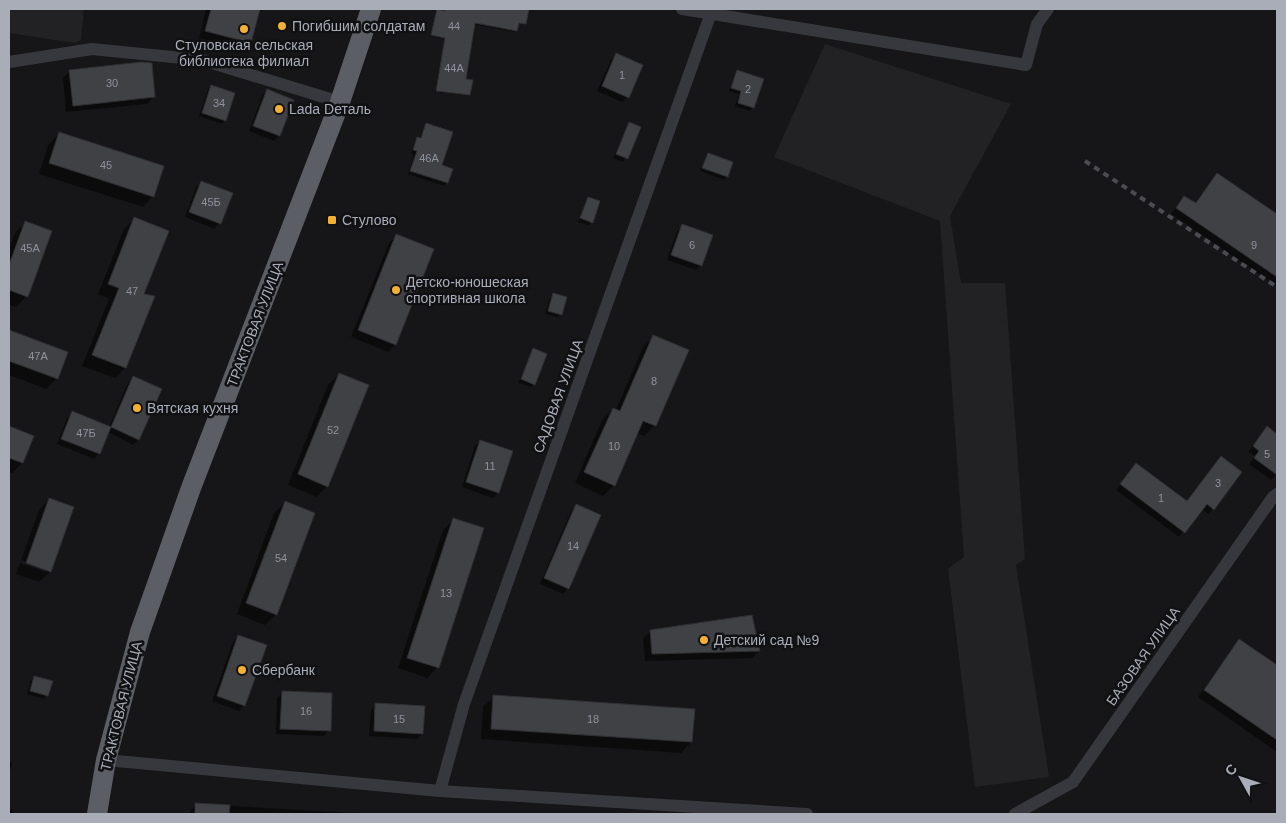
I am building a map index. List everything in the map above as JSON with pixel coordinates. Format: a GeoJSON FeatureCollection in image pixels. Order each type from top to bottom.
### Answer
{"type":"FeatureCollection","features":[{"type":"Feature","properties":{"kind":"highway","name":"ТРАКТОВАЯ УЛИЦА"},"geometry":{"type":"LineString","coordinates":[[97,814],[106,760],[140,632],[191,488],[340,102],[371,9]]}},
{"type":"Feature","properties":{"kind":"street"},"geometry":{"type":"LineString","coordinates":[[682,9],[1026,65],[1037,24],[1048,9]]}},
{"type":"Feature","properties":{"kind":"street","name":"САДОВАЯ УЛИЦА"},"geometry":{"type":"LineString","coordinates":[[440,792],[464,704],[711,13]]}},
{"type":"Feature","properties":{"kind":"street"},"geometry":{"type":"LineString","coordinates":[[9,62],[92,49],[202,60],[340,102]]}},
{"type":"Feature","properties":{"kind":"street","name":"БАЗОВАЯ УЛИЦА"},"geometry":{"type":"LineString","coordinates":[[1014,814],[1073,782],[1273,497],[1277,494]]}},
{"type":"Feature","properties":{"kind":"street"},"geometry":{"type":"LineString","coordinates":[[106,760],[440,792],[807,814]]}},
{"type":"Feature","properties":{"kind":"shaded area"},"geometry":{"type":"Polygon","coordinates":[[[9,9],[84,9],[81,40],[75,43],[9,33],[9,9]]]}},
{"type":"Feature","properties":{"kind":"shaded area"},"geometry":{"type":"Polygon","coordinates":[[[825,44],[1011,104],[950,216],[961,283],[1005,283],[1025,559],[1016,565],[1049,777],[975,787],[948,569],[964,557],[940,221],[774,157],[825,44]]]}},
{"type":"Feature","properties":{"kind":"building"},"geometry":{"type":"Polygon","coordinates":[[[211,9],[260,9],[251,43],[205,31],[211,9]]]}},
{"type":"Feature","properties":{"kind":"building"},"geometry":{"type":"Polygon","coordinates":[[[437,9],[445,11],[446,9],[529,9],[526,24],[519,23],[517,31],[475,23],[466,79],[473,80],[470,95],[436,91],[445,38],[431,35],[437,9]]]}},
{"type":"Feature","properties":{"kind":"building"},"geometry":{"type":"Polygon","coordinates":[[[616,53],[643,65],[629,98],[602,86],[616,53]]]}},
{"type":"Feature","properties":{"kind":"building"},"geometry":{"type":"Polygon","coordinates":[[[141,62],[152,63],[155,97],[73,106],[69,70],[141,62]]]}},
{"type":"Feature","properties":{"kind":"building"},"geometry":{"type":"Polygon","coordinates":[[[737,70],[764,79],[754,108],[738,103],[741,91],[731,88],[737,70]]]}},
{"type":"Feature","properties":{"kind":"building"},"geometry":{"type":"Polygon","coordinates":[[[211,85],[235,93],[226,121],[202,113],[211,85]]]}},
{"type":"Feature","properties":{"kind":"building"},"geometry":{"type":"Polygon","coordinates":[[[267,89],[294,100],[280,136],[253,126],[267,89]]]}},
{"type":"Feature","properties":{"kind":"building"},"geometry":{"type":"Polygon","coordinates":[[[629,122],[641,127],[628,159],[616,154],[629,122]]]}},
{"type":"Feature","properties":{"kind":"building"},"geometry":{"type":"Polygon","coordinates":[[[426,123],[453,132],[442,165],[453,169],[448,183],[410,171],[417,151],[413,150],[417,137],[421,138],[426,123]]]}},
{"type":"Feature","properties":{"kind":"building"},"geometry":{"type":"Polygon","coordinates":[[[59,132],[164,166],[154,197],[49,163],[59,132]]]}},
{"type":"Feature","properties":{"kind":"building"},"geometry":{"type":"Polygon","coordinates":[[[708,153],[733,162],[728,177],[702,168],[708,153]]]}},
{"type":"Feature","properties":{"kind":"building"},"geometry":{"type":"Polygon","coordinates":[[[1217,173],[1277,214],[1277,277],[1176,208],[1184,196],[1196,203],[1217,173]]]}},
{"type":"Feature","properties":{"kind":"building"},"geometry":{"type":"Polygon","coordinates":[[[201,181],[233,193],[221,224],[189,212],[201,181]]]}},
{"type":"Feature","properties":{"kind":"building"},"geometry":{"type":"Polygon","coordinates":[[[588,197],[600,201],[593,223],[580,218],[588,197]]]}},
{"type":"Feature","properties":{"kind":"building"},"geometry":{"type":"Polygon","coordinates":[[[134,217],[169,231],[144,294],[155,296],[126,368],[92,355],[119,288],[108,284],[134,217]]]}},
{"type":"Feature","properties":{"kind":"building"},"geometry":{"type":"Polygon","coordinates":[[[25,221],[52,231],[28,297],[9,290],[9,265],[25,221]]]}},
{"type":"Feature","properties":{"kind":"building"},"geometry":{"type":"Polygon","coordinates":[[[682,224],[713,235],[702,266],[671,255],[682,224]]]}},
{"type":"Feature","properties":{"kind":"building","name":"Детско-юношеская спортивная школа"},"geometry":{"type":"Polygon","coordinates":[[[396,234],[434,249],[396,345],[358,330],[396,234]]]}},
{"type":"Feature","properties":{"kind":"building"},"geometry":{"type":"Polygon","coordinates":[[[553,293],[567,297],[562,315],[548,311],[553,293]]]}},
{"type":"Feature","properties":{"kind":"building"},"geometry":{"type":"Polygon","coordinates":[[[9,330],[68,352],[58,379],[9,361],[9,330]]]}},
{"type":"Feature","properties":{"kind":"building"},"geometry":{"type":"Polygon","coordinates":[[[653,335],[689,350],[656,426],[643,421],[615,486],[584,472],[613,408],[620,411],[653,335]]]}},
{"type":"Feature","properties":{"kind":"building"},"geometry":{"type":"Polygon","coordinates":[[[533,348],[547,354],[535,385],[521,379],[533,348]]]}},
{"type":"Feature","properties":{"kind":"building"},"geometry":{"type":"Polygon","coordinates":[[[339,373],[369,385],[328,487],[298,474],[339,373]]]}},
{"type":"Feature","properties":{"kind":"building","name":"Вятская кухня"},"geometry":{"type":"Polygon","coordinates":[[[133,376],[162,389],[139,440],[111,427],[133,376]]]}},
{"type":"Feature","properties":{"kind":"building"},"geometry":{"type":"Polygon","coordinates":[[[72,411],[111,427],[100,454],[61,439],[72,411]]]}},
{"type":"Feature","properties":{"kind":"building"},"geometry":{"type":"Polygon","coordinates":[[[9,426],[34,436],[23,463],[9,458],[9,426]]]}},
{"type":"Feature","properties":{"kind":"building"},"geometry":{"type":"Polygon","coordinates":[[[1267,426],[1277,434],[1277,475],[1254,458],[1259,451],[1253,446],[1267,426]]]}},
{"type":"Feature","properties":{"kind":"building"},"geometry":{"type":"Polygon","coordinates":[[[480,440],[513,451],[499,493],[466,482],[480,440]]]}},
{"type":"Feature","properties":{"kind":"building"},"geometry":{"type":"Polygon","coordinates":[[[1221,456],[1242,472],[1214,510],[1207,504],[1185,533],[1120,484],[1136,463],[1187,501],[1221,456]]]}},
{"type":"Feature","properties":{"kind":"building"},"geometry":{"type":"Polygon","coordinates":[[[49,498],[74,507],[51,572],[26,563],[49,498]]]}},
{"type":"Feature","properties":{"kind":"building"},"geometry":{"type":"Polygon","coordinates":[[[285,501],[315,513],[277,615],[246,603],[285,501]]]}},
{"type":"Feature","properties":{"kind":"building"},"geometry":{"type":"Polygon","coordinates":[[[576,504],[601,515],[569,589],[544,578],[576,504]]]}},
{"type":"Feature","properties":{"kind":"building"},"geometry":{"type":"Polygon","coordinates":[[[453,518],[484,528],[439,668],[407,658],[453,518]]]}},
{"type":"Feature","properties":{"kind":"building","name":"Детский сад №9"},"geometry":{"type":"Polygon","coordinates":[[[752,615],[760,651],[652,654],[650,630],[752,615]]]}},
{"type":"Feature","properties":{"kind":"building","name":"Сбербанк"},"geometry":{"type":"Polygon","coordinates":[[[238,635],[267,645],[245,706],[217,696],[238,635]]]}},
{"type":"Feature","properties":{"kind":"building"},"geometry":{"type":"Polygon","coordinates":[[[1239,639],[1277,665],[1277,740],[1204,690],[1239,639]]]}},
{"type":"Feature","properties":{"kind":"building"},"geometry":{"type":"Polygon","coordinates":[[[34,676],[53,681],[48,696],[30,691],[34,676]]]}},
{"type":"Feature","properties":{"kind":"building"},"geometry":{"type":"Polygon","coordinates":[[[282,691],[332,693],[331,731],[280,729],[282,691]]]}},
{"type":"Feature","properties":{"kind":"building"},"geometry":{"type":"Polygon","coordinates":[[[493,695],[695,709],[692,742],[491,729],[493,695]]]}},
{"type":"Feature","properties":{"kind":"building"},"geometry":{"type":"Polygon","coordinates":[[[375,703],[425,706],[423,734],[374,731],[375,703]]]}},
{"type":"Feature","properties":{"kind":"building"},"geometry":{"type":"Polygon","coordinates":[[[195,803],[230,805],[229,814],[195,814],[195,803]]]}},
{"type":"Feature","properties":{"kind":"railway"},"geometry":{"type":"LineString","coordinates":[[1085,161],[1277,287]]}},
{"type":"Feature","properties":{"kind":"place","name":"Погибшим солдатам"},"geometry":{"type":"Point","coordinates":[282,26]}},
{"type":"Feature","properties":{"kind":"place","name":"Стуловская сельская библиотека филиал"},"geometry":{"type":"Point","coordinates":[244,29]}},
{"type":"Feature","properties":{"kind":"place","name":"Lada Dеталь"},"geometry":{"type":"Point","coordinates":[279,109]}},
{"type":"Feature","properties":{"kind":"place","name":"Стулово"},"geometry":{"type":"Point","coordinates":[332,220]}},
{"type":"Feature","properties":{"kind":"place","name":"Детско-юношеская спортивная школа"},"geometry":{"type":"Point","coordinates":[396,290]}},
{"type":"Feature","properties":{"kind":"place","name":"Вятская кухня"},"geometry":{"type":"Point","coordinates":[137,408]}},
{"type":"Feature","properties":{"kind":"place","name":"Детский сад №9"},"geometry":{"type":"Point","coordinates":[704,640]}},
{"type":"Feature","properties":{"kind":"place","name":"Сбербанк"},"geometry":{"type":"Point","coordinates":[242,670]}}]}
